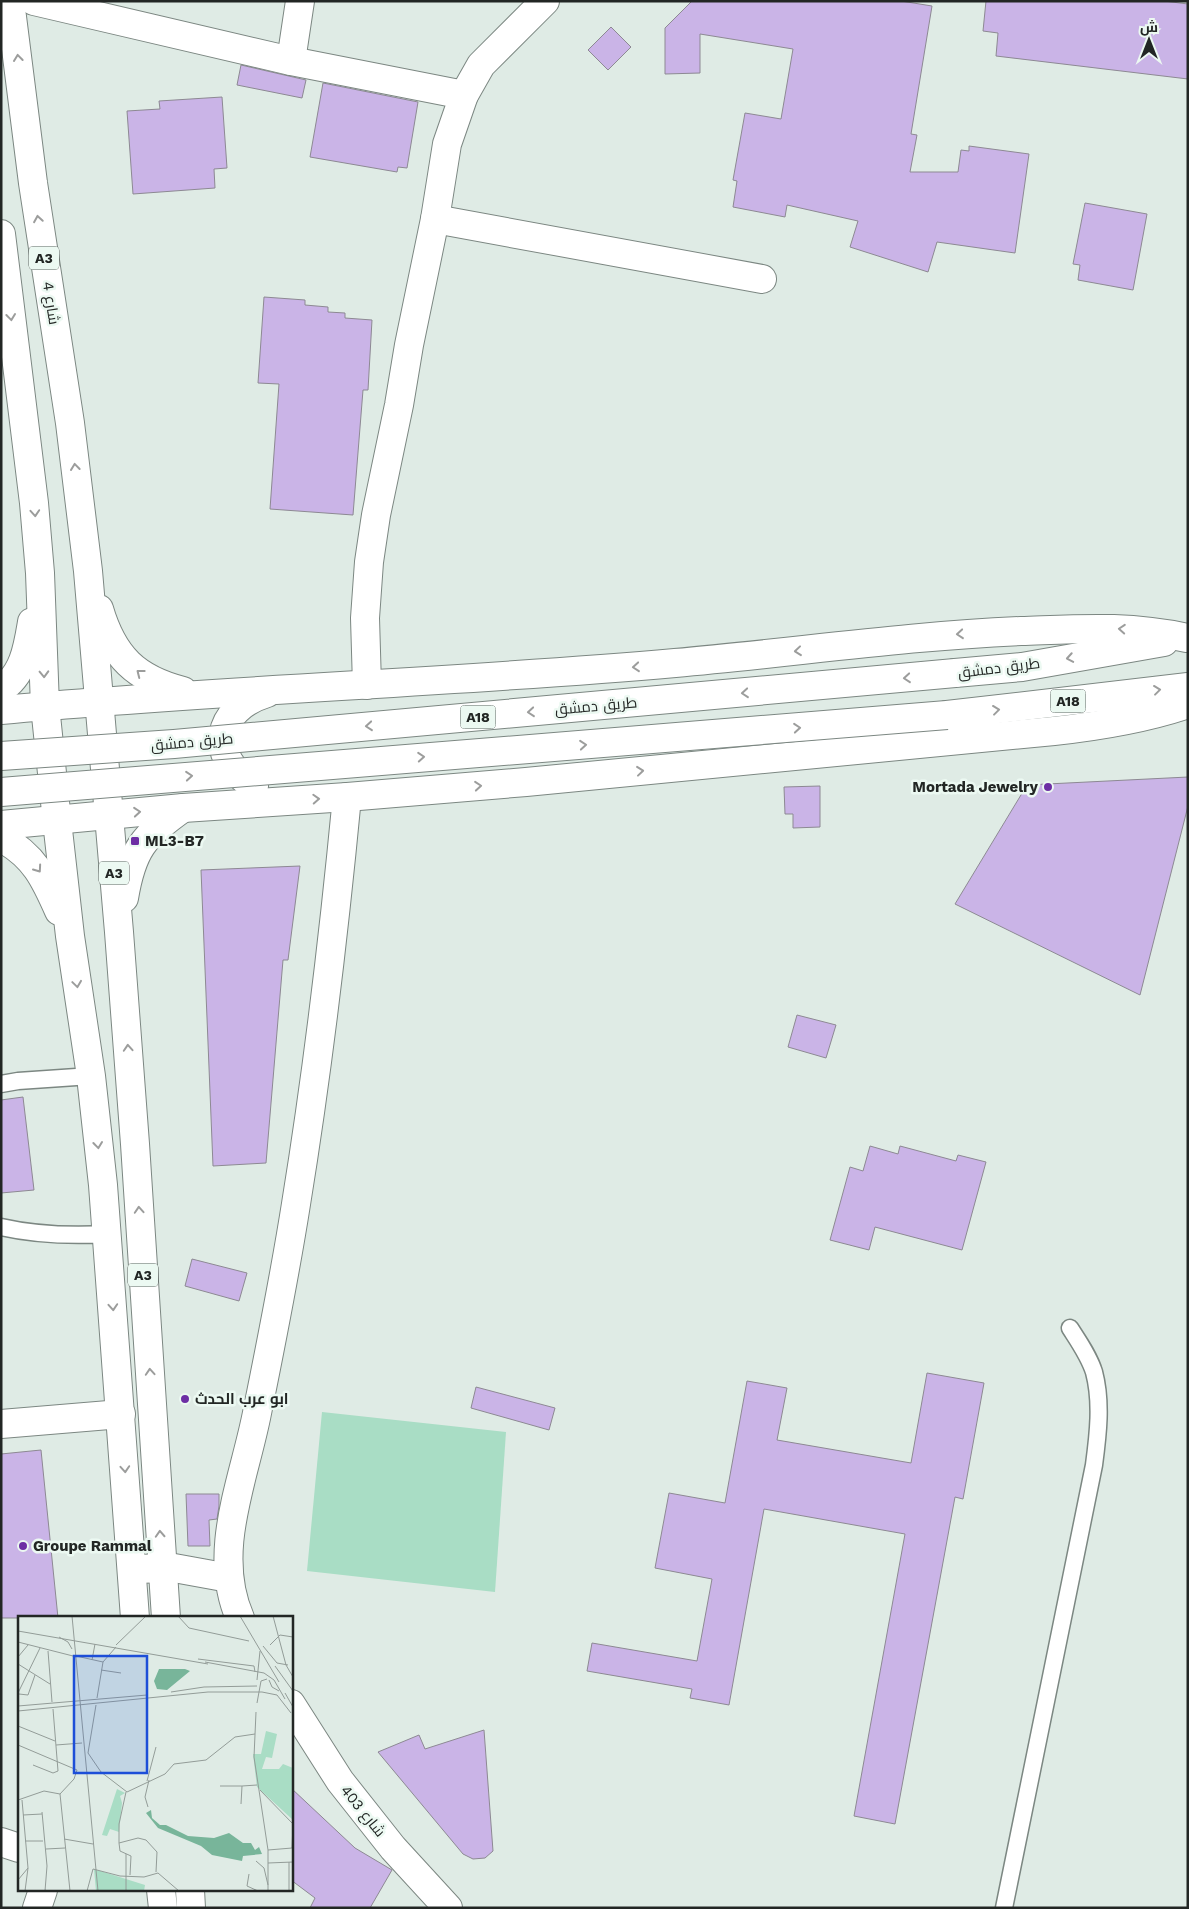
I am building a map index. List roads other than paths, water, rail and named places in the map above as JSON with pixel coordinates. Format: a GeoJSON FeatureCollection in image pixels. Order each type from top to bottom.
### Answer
{"type":"FeatureCollection","features":[{"type":"Feature","properties":{"kind":"main road","name":"شارع 4"},"geometry":{"type":"LineString","coordinates":[[10,1],[33,183],[70,423],[88,571]]}},
{"type":"Feature","properties":{"kind":"main road"},"geometry":{"type":"LineString","coordinates":[[34,1],[291,61],[464,95]]}},
{"type":"Feature","properties":{"kind":"main road"},"geometry":{"type":"LineString","coordinates":[[291,61],[300,1]]}},
{"type":"Feature","properties":{"kind":"main road"},"geometry":{"type":"LineString","coordinates":[[367,685],[365,618],[369,562],[376,515],[435,219],[447,144],[464,95],[481,65],[545,1]]}},
{"type":"Feature","properties":{"kind":"main road"},"geometry":{"type":"LineString","coordinates":[[435,219],[762,279]]}},
{"type":"Feature","properties":{"kind":"main road","name":"A3"},"geometry":{"type":"LineString","coordinates":[[1,234],[4,280],[30,464],[40,573],[45,706],[57,821],[70,936],[91,1076],[108,1234],[135,1616]]}},
{"type":"Feature","properties":{"kind":"main road"},"geometry":{"type":"LineString","coordinates":[[88,571],[107,632],[120,654],[144,677],[157,684],[202,695]]}},
{"type":"Feature","properties":{"kind":"main road","name":"A3"},"geometry":{"type":"LineString","coordinates":[[88,571],[119,932],[137,1173],[166,1616]]}},
{"type":"Feature","properties":{"kind":"main road"},"geometry":{"type":"LineString","coordinates":[[1,689],[14,677],[21,666],[31,629],[40,573]]}},
{"type":"Feature","properties":{"kind":"main road"},"geometry":{"type":"LineString","coordinates":[[1,710],[100,700],[608,669],[965,634],[1106,628],[1158,632],[1188,638]]}},
{"type":"Feature","properties":{"kind":"main road","name":"طريق دمشق"},"geometry":{"type":"LineString","coordinates":[[1,756],[174,744],[955,673],[1022,666],[1188,638]]}},
{"type":"Feature","properties":{"kind":"main road","name":"A18"},"geometry":{"type":"LineString","coordinates":[[1,792],[947,715],[1188,686]]}},
{"type":"Feature","properties":{"kind":"main road"},"geometry":{"type":"LineString","coordinates":[[278,690],[255,698],[240,707],[231,717],[225,728],[223,740],[224,753],[229,765],[238,775],[280,801]]}},
{"type":"Feature","properties":{"kind":"main road"},"geometry":{"type":"LineString","coordinates":[[1,825],[183,808],[348,797],[536,781],[1054,731],[1127,721],[1188,704]]}},
{"type":"Feature","properties":{"kind":"main road"},"geometry":{"type":"LineString","coordinates":[[239,1616],[229,1578],[228,1552],[232,1519],[256,1416],[296,1204],[348,797]]}},
{"type":"Feature","properties":{"kind":"main road"},"geometry":{"type":"LineString","coordinates":[[119,932],[132,860],[148,836],[183,808]]}},
{"type":"Feature","properties":{"kind":"main road"},"geometry":{"type":"LineString","coordinates":[[1,838],[28,856],[39,870],[48,884],[70,936]]}},
{"type":"Feature","properties":{"kind":"main road"},"geometry":{"type":"LineString","coordinates":[[1,1424],[121,1414]]}},
{"type":"Feature","properties":{"kind":"main road"},"geometry":{"type":"LineString","coordinates":[[132,1569],[162,1567],[229,1578]]}},
{"type":"Feature","properties":{"kind":"main road","name":"شارع 403"},"geometry":{"type":"LineString","coordinates":[[292,1706],[340,1781],[393,1848],[448,1908]]}},
{"type":"Feature","properties":{"kind":"main road"},"geometry":{"type":"LineString","coordinates":[[1,1842],[18,1848]]}},
{"type":"Feature","properties":{"kind":"main road"},"geometry":{"type":"LineString","coordinates":[[37,1908],[42,1892]]}},
{"type":"Feature","properties":{"kind":"main road"},"geometry":{"type":"LineString","coordinates":[[161,1892],[163,1908]]}},
{"type":"Feature","properties":{"kind":"main road"},"geometry":{"type":"LineString","coordinates":[[190,1892],[191,1908]]}},
{"type":"Feature","properties":{"kind":"lane"},"geometry":{"type":"LineString","coordinates":[[1,1084],[91,1076]]}},
{"type":"Feature","properties":{"kind":"lane"},"geometry":{"type":"LineString","coordinates":[[1,1227],[47,1234],[108,1234]]}},
{"type":"Feature","properties":{"kind":"lane"},"geometry":{"type":"LineString","coordinates":[[1004,1908],[1075,1562],[1096,1447],[1098,1402],[1094,1372],[1084,1349],[1070,1328]]}},
{"type":"Feature","properties":{"kind":"place","name":"Mortada Jewelry"},"geometry":{"type":"Point","coordinates":[1048,787]}},
{"type":"Feature","properties":{"kind":"place","name":"ML3-B7"},"geometry":{"type":"Point","coordinates":[135,841]}},
{"type":"Feature","properties":{"kind":"place","name":"ابو عرب الحدث"},"geometry":{"type":"Point","coordinates":[185,1399]}},
{"type":"Feature","properties":{"kind":"place","name":"Groupe Rammal"},"geometry":{"type":"Point","coordinates":[23,1546]}}]}
